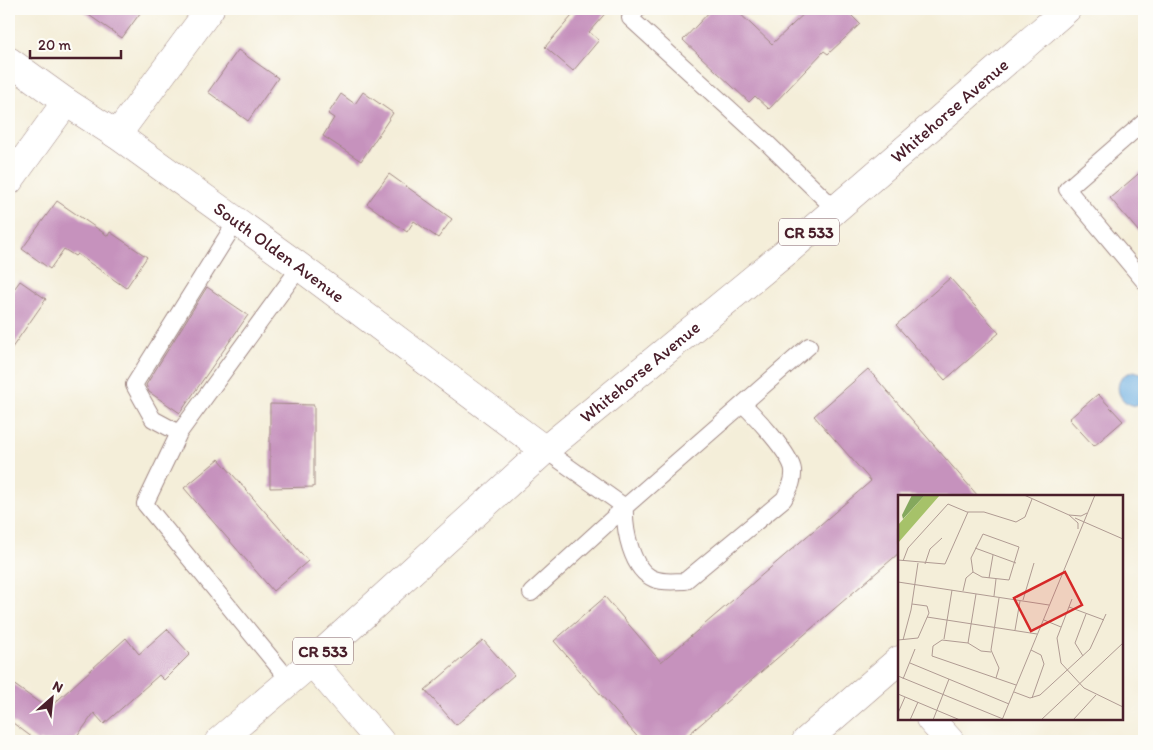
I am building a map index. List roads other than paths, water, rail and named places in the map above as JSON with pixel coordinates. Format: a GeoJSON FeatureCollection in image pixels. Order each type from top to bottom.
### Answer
{"type":"FeatureCollection","features":[{"type":"Feature","properties":{"kind":"main road"},"geometry":{"type":"LineString","coordinates":[[117,135],[210,9]]}},
{"type":"Feature","properties":{"kind":"main road","name":"Whitehorse Avenue"},"geometry":{"type":"LineString","coordinates":[[219,741],[312,662],[545,450],[836,210],[1067,9]]}},
{"type":"Feature","properties":{"kind":"main road","name":"South Olden Avenue"},"geometry":{"type":"LineString","coordinates":[[9,61],[66,102],[117,135],[545,450]]}},
{"type":"Feature","properties":{"kind":"main road"},"geometry":{"type":"LineString","coordinates":[[9,181],[66,102]]}},
{"type":"Feature","properties":{"kind":"main road"},"geometry":{"type":"LineString","coordinates":[[312,662],[380,741]]}},
{"type":"Feature","properties":{"kind":"main road"},"geometry":{"type":"LineString","coordinates":[[806,741],[895,672]]}},
{"type":"Feature","properties":{"kind":"main road"},"geometry":{"type":"LineString","coordinates":[[931,720],[950,741]]}},
{"type":"Feature","properties":{"kind":"lane"},"geometry":{"type":"LineString","coordinates":[[638,9],[630,18],[766,142],[836,210]]}},
{"type":"Feature","properties":{"kind":"lane"},"geometry":{"type":"LineString","coordinates":[[1144,122],[1067,189],[1144,281]]}},
{"type":"Feature","properties":{"kind":"lane"},"geometry":{"type":"LineString","coordinates":[[179,433],[153,419],[134,385],[236,222]]}},
{"type":"Feature","properties":{"kind":"lane"},"geometry":{"type":"LineString","coordinates":[[289,680],[144,504],[179,433],[300,268]]}},
{"type":"Feature","properties":{"kind":"lane"},"geometry":{"type":"LineString","coordinates":[[531,593],[625,507],[809,346]]}},
{"type":"Feature","properties":{"kind":"lane"},"geometry":{"type":"LineString","coordinates":[[625,507],[624,520],[626,530],[639,568],[652,579],[666,582],[685,581],[784,499],[793,484],[793,468],[787,455],[743,404]]}},
{"type":"Feature","properties":{"kind":"lane"},"geometry":{"type":"LineString","coordinates":[[545,450],[625,507]]}},
{"type":"Feature","properties":{"kind":"water"},"geometry":{"type":"Polygon","coordinates":[[[1134,371],[1144,374],[1144,404],[1136,405],[1124,401],[1118,390],[1121,379],[1126,374],[1134,371]]]}}]}
